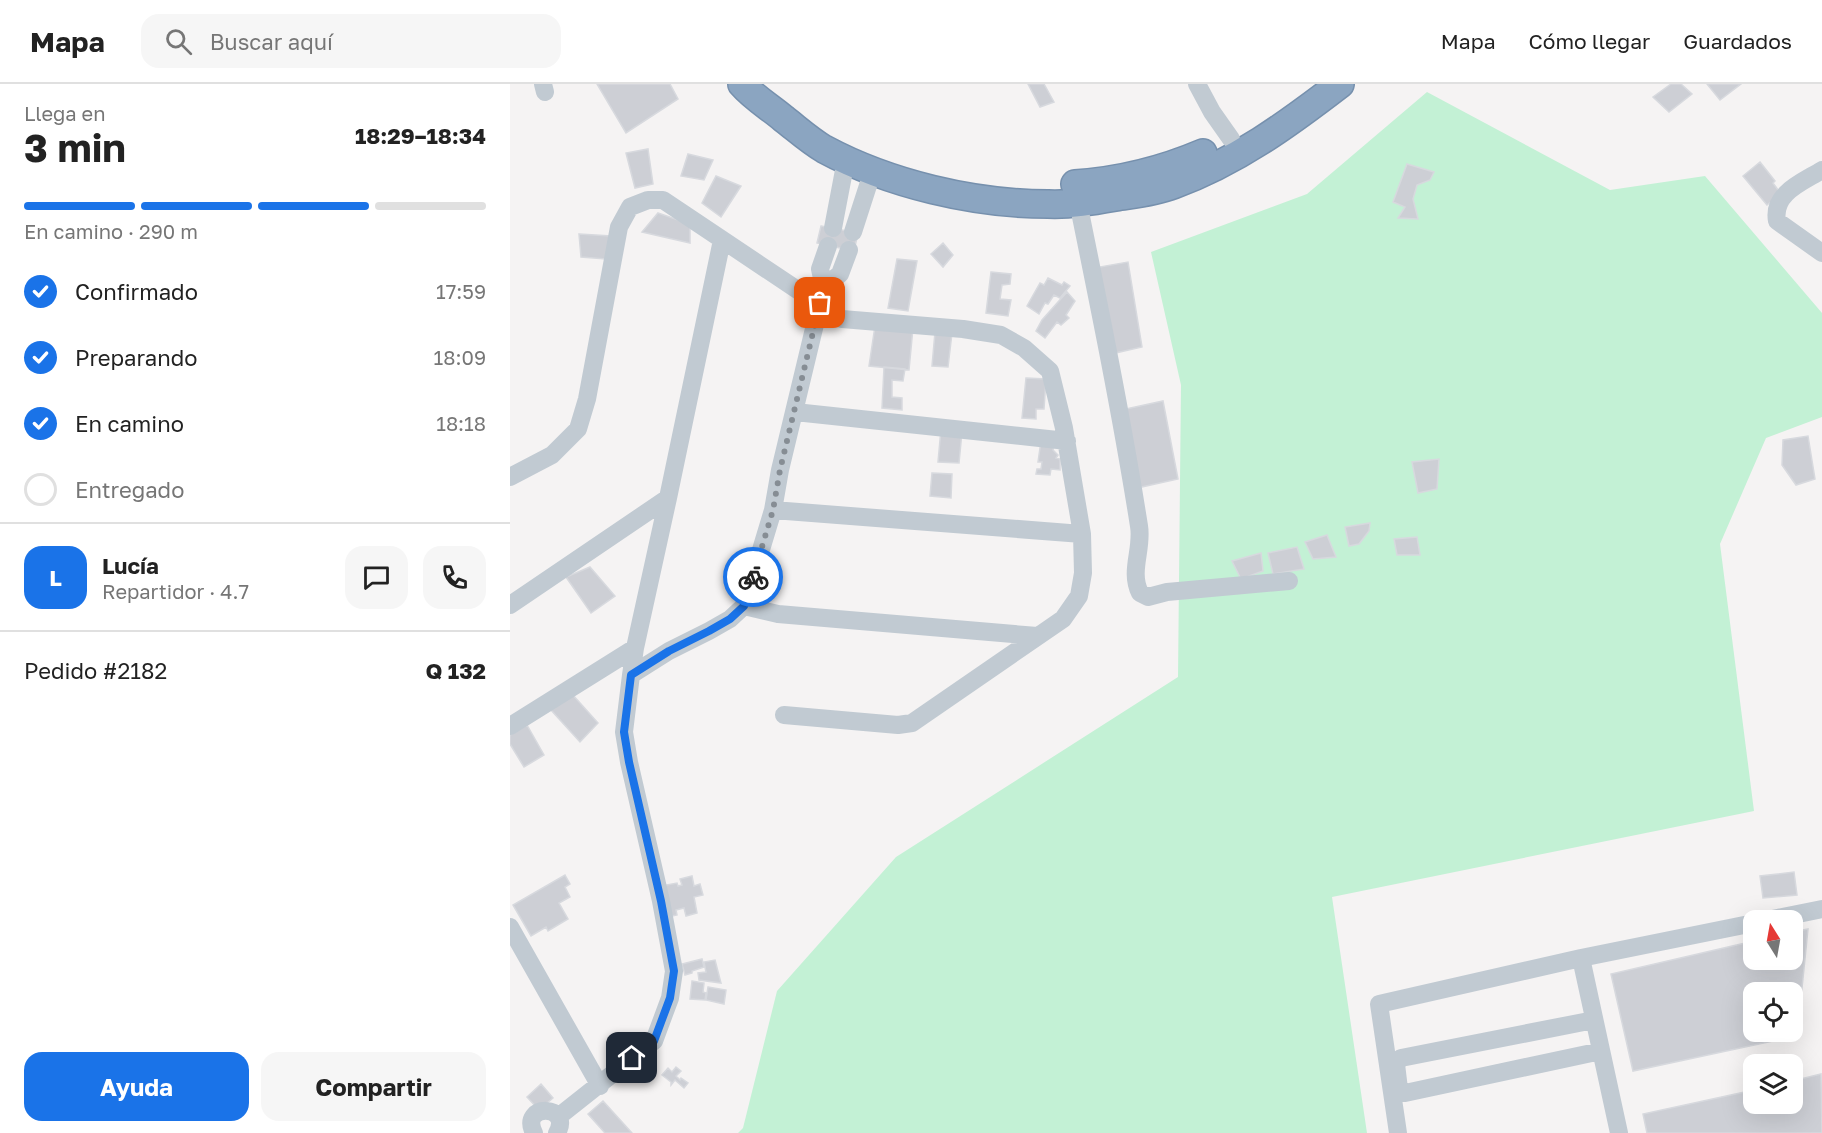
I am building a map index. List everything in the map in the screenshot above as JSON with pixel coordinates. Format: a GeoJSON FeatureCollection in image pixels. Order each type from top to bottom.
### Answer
{"type":"FeatureCollection","features":[{"type":"Feature","properties":{"kind":"highway"},"geometry":{"type":"LineString","coordinates":[[742,84],[808,139],[846,160],[917,185],[967,196],[1027,204],[1078,202],[1149,192],[1171,186],[1222,164],[1270,136],[1340,84]]}},
{"type":"Feature","properties":{"kind":"highway"},"geometry":{"type":"LineString","coordinates":[[765,84],[805,116],[859,148],[915,168],[983,182],[1045,187],[1130,176],[1174,165],[1231,139],[1313,84]]}},
{"type":"Feature","properties":{"kind":"street"},"geometry":{"type":"LineString","coordinates":[[1197,84],[1212,112],[1231,139]]}},
{"type":"Feature","properties":{"kind":"street"},"geometry":{"type":"LineString","coordinates":[[631,675],[669,651],[730,619],[744,606],[773,510],[780,470],[822,295],[820,269],[831,237],[846,160]]}},
{"type":"Feature","properties":{"kind":"street"},"geometry":{"type":"LineString","coordinates":[[822,295],[840,274],[873,170]]}},
{"type":"Feature","properties":{"kind":"street"},"geometry":{"type":"LineString","coordinates":[[1822,170],[1784,195],[1776,212],[1777,221],[1822,253]]}},
{"type":"Feature","properties":{"kind":"street"},"geometry":{"type":"LineString","coordinates":[[510,477],[552,455],[578,429],[587,399],[619,227],[630,207],[648,200],[663,200],[722,240],[822,295],[831,315],[842,319],[963,328],[1001,335],[1024,348],[1050,371],[1066,441],[1082,534],[1083,573],[1079,596],[1063,619],[912,723],[898,725],[784,715]]}},
{"type":"Feature","properties":{"kind":"street"},"geometry":{"type":"LineString","coordinates":[[1078,202],[1135,499],[1141,537],[1135,577],[1140,593],[1148,597],[1167,592],[1290,581]]}},
{"type":"Feature","properties":{"kind":"street"},"geometry":{"type":"LineString","coordinates":[[534,1133],[531,1125],[537,1113],[551,1111],[557,1125],[654,1041],[670,998],[674,971],[624,732],[635,648],[669,498],[722,240]]}},
{"type":"Feature","properties":{"kind":"street"},"geometry":{"type":"LineString","coordinates":[[795,412],[1066,441]]}},
{"type":"Feature","properties":{"kind":"street"},"geometry":{"type":"LineString","coordinates":[[510,605],[669,498]]}},
{"type":"Feature","properties":{"kind":"street"},"geometry":{"type":"LineString","coordinates":[[773,510],[1082,534]]}},
{"type":"Feature","properties":{"kind":"street"},"geometry":{"type":"LineString","coordinates":[[744,606],[778,614],[1037,636]]}},
{"type":"Feature","properties":{"kind":"street"},"geometry":{"type":"LineString","coordinates":[[510,726],[635,648]]}},
{"type":"Feature","properties":{"kind":"street"},"geometry":{"type":"LineString","coordinates":[[1803,913],[1822,909]]}},
{"type":"Feature","properties":{"kind":"street"},"geometry":{"type":"LineString","coordinates":[[1398,1133],[1379,1004],[1581,958],[1743,925]]}},
{"type":"Feature","properties":{"kind":"street"},"geometry":{"type":"LineString","coordinates":[[510,927],[600,1086]]}},
{"type":"Feature","properties":{"kind":"street"},"geometry":{"type":"LineString","coordinates":[[1581,958],[1619,1133]]}},
{"type":"Feature","properties":{"kind":"street"},"geometry":{"type":"LineString","coordinates":[[1594,1020],[1401,1058],[1396,1064],[1399,1089],[1405,1093],[1601,1051]]}},
{"type":"Feature","properties":{"kind":"green space"},"geometry":{"type":"Polygon","coordinates":[[[1427,92],[1610,190],[1705,176],[1822,313],[1822,417],[1766,438],[1720,544],[1754,811],[1332,897],[1367,1133],[738,1133],[743,1128],[777,991],[896,857],[1178,677],[1181,385],[1151,252],[1307,194],[1427,92]]]}},
{"type":"Feature","properties":{"kind":"building"},"geometry":{"type":"Polygon","coordinates":[[[597,84],[670,84],[678,99],[626,133],[597,84]]]}},
{"type":"Feature","properties":{"kind":"building"},"geometry":{"type":"Polygon","coordinates":[[[1028,84],[1044,84],[1054,102],[1040,107],[1028,84]]]}},
{"type":"Feature","properties":{"kind":"building"},"geometry":{"type":"Polygon","coordinates":[[[1671,84],[1681,84],[1692,94],[1669,112],[1653,97],[1671,84]]]}},
{"type":"Feature","properties":{"kind":"building"},"geometry":{"type":"Polygon","coordinates":[[[1707,84],[1741,84],[1720,100],[1707,84]]]}},
{"type":"Feature","properties":{"kind":"building"},"geometry":{"type":"Polygon","coordinates":[[[648,149],[653,184],[635,188],[626,153],[648,149]]]}},
{"type":"Feature","properties":{"kind":"building"},"geometry":{"type":"Polygon","coordinates":[[[688,154],[713,160],[704,180],[681,176],[688,154]]]}},
{"type":"Feature","properties":{"kind":"building"},"geometry":{"type":"Polygon","coordinates":[[[1760,162],[1775,181],[1773,183],[1781,194],[1767,205],[1743,176],[1760,162]]]}},
{"type":"Feature","properties":{"kind":"building"},"geometry":{"type":"Polygon","coordinates":[[[1407,164],[1434,172],[1430,180],[1417,185],[1413,199],[1418,219],[1398,218],[1405,207],[1393,202],[1407,164]]]}},
{"type":"Feature","properties":{"kind":"building"},"geometry":{"type":"Polygon","coordinates":[[[716,176],[741,186],[721,217],[702,203],[716,176]]]}},
{"type":"Feature","properties":{"kind":"building"},"geometry":{"type":"Polygon","coordinates":[[[658,213],[690,224],[690,243],[642,232],[658,213]]]}},
{"type":"Feature","properties":{"kind":"building"},"geometry":{"type":"Polygon","coordinates":[[[821,226],[858,233],[854,251],[817,243],[821,226]]]}},
{"type":"Feature","properties":{"kind":"building"},"geometry":{"type":"Polygon","coordinates":[[[579,234],[611,236],[606,259],[581,257],[579,234]]]}},
{"type":"Feature","properties":{"kind":"building"},"geometry":{"type":"Polygon","coordinates":[[[943,243],[953,255],[943,267],[931,254],[943,243]]]}},
{"type":"Feature","properties":{"kind":"building"},"geometry":{"type":"Polygon","coordinates":[[[897,259],[917,261],[908,311],[888,308],[897,259]]]}},
{"type":"Feature","properties":{"kind":"building"},"geometry":{"type":"Polygon","coordinates":[[[1128,262],[1142,347],[1111,354],[1094,268],[1128,262]]]}},
{"type":"Feature","properties":{"kind":"building"},"geometry":{"type":"Polygon","coordinates":[[[991,272],[1011,274],[1010,284],[1002,285],[1000,299],[1011,300],[1008,316],[986,313],[991,272]]]}},
{"type":"Feature","properties":{"kind":"building"},"geometry":{"type":"Polygon","coordinates":[[[1048,278],[1070,286],[1060,298],[1054,295],[1048,304],[1045,303],[1039,314],[1027,306],[1040,283],[1044,285],[1048,278]]]}},
{"type":"Feature","properties":{"kind":"building"},"geometry":{"type":"Polygon","coordinates":[[[1067,292],[1075,301],[1066,315],[1069,318],[1061,325],[1057,322],[1045,338],[1036,331],[1042,320],[1067,292]]]}},
{"type":"Feature","properties":{"kind":"building"},"geometry":{"type":"Polygon","coordinates":[[[875,326],[913,328],[909,370],[869,366],[875,326]]]}},
{"type":"Feature","properties":{"kind":"building"},"geometry":{"type":"Polygon","coordinates":[[[935,332],[952,333],[948,367],[932,366],[935,332]]]}},
{"type":"Feature","properties":{"kind":"building"},"geometry":{"type":"Polygon","coordinates":[[[884,367],[905,369],[903,381],[892,380],[892,397],[902,398],[902,410],[882,408],[884,367]]]}},
{"type":"Feature","properties":{"kind":"building"},"geometry":{"type":"Polygon","coordinates":[[[1026,378],[1046,379],[1044,409],[1036,409],[1036,419],[1022,418],[1026,378]]]}},
{"type":"Feature","properties":{"kind":"building"},"geometry":{"type":"Polygon","coordinates":[[[1163,401],[1178,479],[1137,488],[1121,410],[1163,401]]]}},
{"type":"Feature","properties":{"kind":"building"},"geometry":{"type":"Polygon","coordinates":[[[941,429],[962,432],[959,463],[938,462],[941,429]]]}},
{"type":"Feature","properties":{"kind":"building"},"geometry":{"type":"Polygon","coordinates":[[[1808,436],[1815,479],[1796,485],[1782,465],[1783,440],[1808,436]]]}},
{"type":"Feature","properties":{"kind":"building"},"geometry":{"type":"Polygon","coordinates":[[[1041,441],[1055,443],[1053,450],[1058,455],[1056,458],[1060,459],[1060,470],[1051,469],[1050,475],[1036,474],[1037,469],[1041,469],[1042,462],[1038,462],[1041,441]]]}},
{"type":"Feature","properties":{"kind":"building"},"geometry":{"type":"Polygon","coordinates":[[[1439,459],[1437,489],[1418,493],[1412,462],[1439,459]]]}},
{"type":"Feature","properties":{"kind":"building"},"geometry":{"type":"Polygon","coordinates":[[[932,473],[952,474],[951,498],[930,496],[932,473]]]}},
{"type":"Feature","properties":{"kind":"building"},"geometry":{"type":"Polygon","coordinates":[[[1370,523],[1369,531],[1359,544],[1349,546],[1345,527],[1370,523]]]}},
{"type":"Feature","properties":{"kind":"building"},"geometry":{"type":"Polygon","coordinates":[[[1327,535],[1336,557],[1313,559],[1305,542],[1327,535]]]}},
{"type":"Feature","properties":{"kind":"building"},"geometry":{"type":"Polygon","coordinates":[[[1417,537],[1420,555],[1397,555],[1394,539],[1417,537]]]}},
{"type":"Feature","properties":{"kind":"building"},"geometry":{"type":"Polygon","coordinates":[[[1297,547],[1304,569],[1273,574],[1268,553],[1297,547]]]}},
{"type":"Feature","properties":{"kind":"building"},"geometry":{"type":"Polygon","coordinates":[[[1261,553],[1263,571],[1241,579],[1232,561],[1261,553]]]}},
{"type":"Feature","properties":{"kind":"building"},"geometry":{"type":"Polygon","coordinates":[[[590,567],[615,596],[591,613],[566,577],[590,567]]]}},
{"type":"Feature","properties":{"kind":"building"},"geometry":{"type":"Polygon","coordinates":[[[572,694],[598,723],[580,742],[551,710],[572,694]]]}},
{"type":"Feature","properties":{"kind":"building"},"geometry":{"type":"Polygon","coordinates":[[[527,725],[544,755],[524,767],[510,744],[510,735],[527,725]]]}},
{"type":"Feature","properties":{"kind":"building"},"geometry":{"type":"Polygon","coordinates":[[[1794,872],[1797,895],[1763,898],[1760,876],[1794,872]]]}},
{"type":"Feature","properties":{"kind":"building"},"geometry":{"type":"Polygon","coordinates":[[[565,875],[570,884],[565,887],[570,897],[559,903],[568,919],[548,931],[546,927],[531,936],[513,905],[565,875]]]}},
{"type":"Feature","properties":{"kind":"building"},"geometry":{"type":"Polygon","coordinates":[[[692,876],[694,886],[700,884],[703,895],[694,897],[697,913],[686,916],[684,908],[676,910],[677,915],[667,917],[666,885],[677,883],[678,886],[682,885],[680,879],[692,876]]]}},
{"type":"Feature","properties":{"kind":"building"},"geometry":{"type":"Polygon","coordinates":[[[1808,929],[1803,982],[1743,982],[1743,1042],[1769,1042],[1633,1071],[1611,974],[1743,944],[1743,970],[1803,970],[1803,930],[1808,929]]]}},
{"type":"Feature","properties":{"kind":"building"},"geometry":{"type":"Polygon","coordinates":[[[702,959],[704,967],[685,975],[682,964],[702,959]]]}},
{"type":"Feature","properties":{"kind":"building"},"geometry":{"type":"Polygon","coordinates":[[[715,960],[721,983],[699,980],[698,973],[706,972],[704,962],[715,960]]]}},
{"type":"Feature","properties":{"kind":"building"},"geometry":{"type":"Polygon","coordinates":[[[692,981],[704,983],[705,1000],[690,999],[692,981]]]}},
{"type":"Feature","properties":{"kind":"building"},"geometry":{"type":"Polygon","coordinates":[[[708,987],[726,990],[724,1004],[706,1000],[708,987]]]}},
{"type":"Feature","properties":{"kind":"building"},"geometry":{"type":"Polygon","coordinates":[[[676,1067],[681,1071],[676,1076],[688,1083],[684,1088],[675,1080],[671,1085],[671,1082],[662,1075],[668,1068],[672,1072],[676,1067]]]}},
{"type":"Feature","properties":{"kind":"building"},"geometry":{"type":"Polygon","coordinates":[[[1821,1074],[1822,1133],[1647,1133],[1643,1114],[1743,1092],[1743,1114],[1803,1114],[1803,1078],[1821,1074]]]}},
{"type":"Feature","properties":{"kind":"building"},"geometry":{"type":"Polygon","coordinates":[[[541,1084],[553,1098],[539,1110],[527,1097],[541,1084]]]}},
{"type":"Feature","properties":{"kind":"building"},"geometry":{"type":"Polygon","coordinates":[[[603,1101],[632,1133],[605,1133],[588,1114],[603,1101]]]}},
{"type":"Feature","properties":{"kind":"way so far"},"geometry":{"type":"LineString","coordinates":[[753,577],[773,510],[780,470],[820,303]]}},
{"type":"Feature","properties":{"kind":"route"},"geometry":{"type":"LineString","coordinates":[[632,1058],[654,1041],[670,998],[674,971],[624,732],[631,675],[669,651],[730,619],[744,606],[753,577]]}}]}
